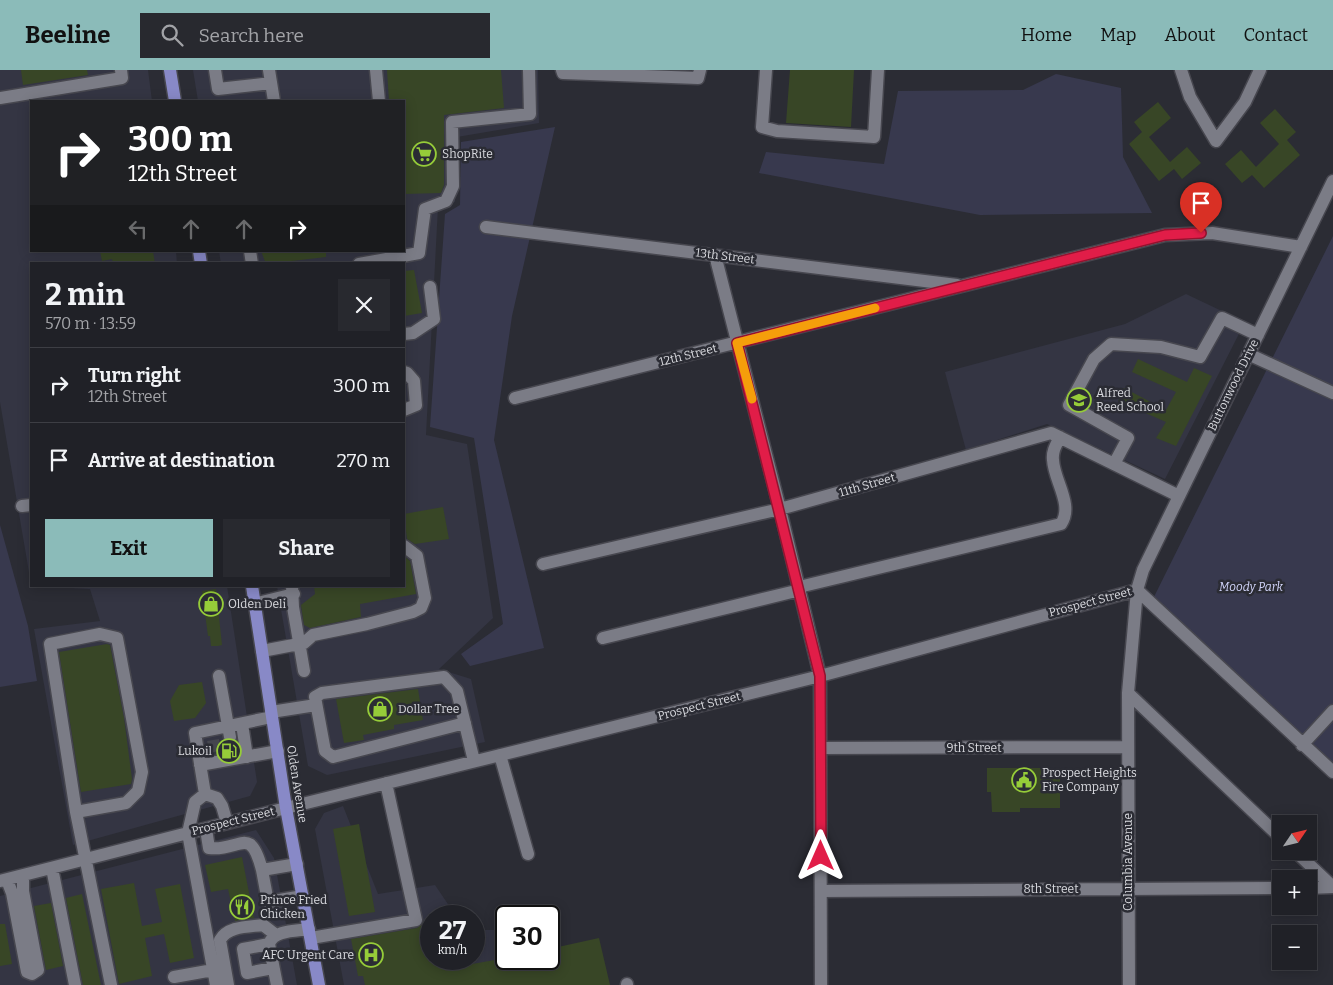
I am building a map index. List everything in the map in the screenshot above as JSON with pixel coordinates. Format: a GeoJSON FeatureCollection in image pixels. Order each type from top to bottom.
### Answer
{"type":"FeatureCollection","features":[{"type":"Feature","properties":{"kind":"main road"},"geometry":{"type":"LineString","coordinates":[[170,70],[175,100]]}},
{"type":"Feature","properties":{"kind":"main road","name":"Olden Avenue"},"geometry":{"type":"LineString","coordinates":[[252,587],[286,808],[319,985]]}},
{"type":"Feature","properties":{"kind":"street"},"geometry":{"type":"LineString","coordinates":[[0,98],[122,78],[121,70]]}},
{"type":"Feature","properties":{"kind":"street"},"geometry":{"type":"LineString","coordinates":[[215,70],[218,89],[270,76],[274,100]]}},
{"type":"Feature","properties":{"kind":"street"},"geometry":{"type":"LineString","coordinates":[[376,70],[379,100]]}},
{"type":"Feature","properties":{"kind":"street"},"geometry":{"type":"LineString","coordinates":[[370,262],[419,253],[424,209],[446,201],[453,186],[452,122],[530,114],[529,70]]}},
{"type":"Feature","properties":{"kind":"street"},"geometry":{"type":"LineString","coordinates":[[562,70],[563,73],[698,78],[700,70]]}},
{"type":"Feature","properties":{"kind":"street"},"geometry":{"type":"LineString","coordinates":[[766,70],[762,127],[777,131],[874,137],[878,70]]}},
{"type":"Feature","properties":{"kind":"street"},"geometry":{"type":"LineString","coordinates":[[1180,70],[1190,98],[1216,141],[1245,102],[1260,70]]}},
{"type":"Feature","properties":{"kind":"street","name":"Buttonwood Drive"},"geometry":{"type":"LineString","coordinates":[[1137,590],[1142,570],[1333,181]]}},
{"type":"Feature","properties":{"kind":"street","name":"13th Street"},"geometry":{"type":"LineString","coordinates":[[486,227],[964,286]]}},
{"type":"Feature","properties":{"kind":"street","name":"12th Street"},"geometry":{"type":"LineString","coordinates":[[515,398],[1165,235],[1212,233],[1301,247]]}},
{"type":"Feature","properties":{"kind":"street"},"geometry":{"type":"LineString","coordinates":[[714,255],[780,509],[820,676],[821,985]]}},
{"type":"Feature","properties":{"kind":"street"},"geometry":{"type":"LineString","coordinates":[[405,334],[412,333],[434,319],[430,287]]}},
{"type":"Feature","properties":{"kind":"street"},"geometry":{"type":"LineString","coordinates":[[1114,464],[1128,438],[1069,404],[1094,359],[1111,344],[1161,347],[1200,357],[1222,318],[1258,335]]}},
{"type":"Feature","properties":{"kind":"street"},"geometry":{"type":"LineString","coordinates":[[1248,354],[1333,393]]}},
{"type":"Feature","properties":{"kind":"street"},"geometry":{"type":"LineString","coordinates":[[405,372],[414,381],[416,406],[405,410]]}},
{"type":"Feature","properties":{"kind":"street","name":"11th Street"},"geometry":{"type":"LineString","coordinates":[[543,564],[780,509],[1051,433],[1179,496]]}},
{"type":"Feature","properties":{"kind":"street"},"geometry":{"type":"LineString","coordinates":[[603,638],[1062,524],[1066,517],[1066,508],[1053,460],[1054,449],[1060,437]]}},
{"type":"Feature","properties":{"kind":"street"},"geometry":{"type":"LineString","coordinates":[[262,651],[304,643],[313,635],[367,624],[413,612],[421,608],[425,598],[417,556],[405,547]]}},
{"type":"Feature","properties":{"kind":"street"},"geometry":{"type":"LineString","coordinates":[[254,604],[293,590],[293,607],[304,672]]}},
{"type":"Feature","properties":{"kind":"street","name":"Prospect Street"},"geometry":{"type":"LineString","coordinates":[[3,881],[286,808],[820,676],[1137,590],[1333,772]]}},
{"type":"Feature","properties":{"kind":"street","name":"Columbia Avenue"},"geometry":{"type":"LineString","coordinates":[[1128,985],[1128,693],[1137,590]]}},
{"type":"Feature","properties":{"kind":"street"},"geometry":{"type":"LineString","coordinates":[[76,812],[123,804],[138,791],[142,772],[116,638],[100,634],[50,644],[76,812],[111,985]]}},
{"type":"Feature","properties":{"kind":"street"},"geometry":{"type":"LineString","coordinates":[[219,676],[229,732]]}},
{"type":"Feature","properties":{"kind":"street"},"geometry":{"type":"LineString","coordinates":[[465,723],[333,757],[325,751],[315,697],[322,693],[444,677],[458,691],[474,761]]}},
{"type":"Feature","properties":{"kind":"street"},"geometry":{"type":"LineString","coordinates":[[1128,693],[1272,829]]}},
{"type":"Feature","properties":{"kind":"street"},"geometry":{"type":"LineString","coordinates":[[205,794],[195,733],[212,735],[229,732],[242,724],[272,714],[316,705]]}},
{"type":"Feature","properties":{"kind":"street"},"geometry":{"type":"LineString","coordinates":[[1302,745],[1333,711]]}},
{"type":"Feature","properties":{"kind":"street"},"geometry":{"type":"LineString","coordinates":[[242,724],[247,757]]}},
{"type":"Feature","properties":{"kind":"street","name":"9th Street"},"geometry":{"type":"LineString","coordinates":[[821,748],[1128,747]]}},
{"type":"Feature","properties":{"kind":"street"},"geometry":{"type":"LineString","coordinates":[[200,765],[216,759],[247,757],[278,751]]}},
{"type":"Feature","properties":{"kind":"street"},"geometry":{"type":"LineString","coordinates":[[500,755],[528,854]]}},
{"type":"Feature","properties":{"kind":"street"},"geometry":{"type":"LineString","coordinates":[[247,973],[243,950],[272,940],[310,933],[416,920],[386,783]]}},
{"type":"Feature","properties":{"kind":"street"},"geometry":{"type":"LineString","coordinates":[[205,794],[217,798],[222,806],[227,823]]}},
{"type":"Feature","properties":{"kind":"street"},"geometry":{"type":"LineString","coordinates":[[205,794],[196,802],[188,833],[213,970],[223,982]]}},
{"type":"Feature","properties":{"kind":"street"},"geometry":{"type":"LineString","coordinates":[[206,829],[209,848],[242,843],[251,844],[257,850],[268,902],[303,896]]}},
{"type":"Feature","properties":{"kind":"street"},"geometry":{"type":"LineString","coordinates":[[1304,860],[1333,887]]}},
{"type":"Feature","properties":{"kind":"street"},"geometry":{"type":"LineString","coordinates":[[262,870],[297,864]]}},
{"type":"Feature","properties":{"kind":"street"},"geometry":{"type":"LineString","coordinates":[[52,868],[75,985]]}},
{"type":"Feature","properties":{"kind":"street"},"geometry":{"type":"LineString","coordinates":[[3,881],[12,893],[27,972],[33,980],[38,970],[23,891],[23,876]]}},
{"type":"Feature","properties":{"kind":"street"},"geometry":{"type":"LineString","coordinates":[[1317,888],[1333,887]]}},
{"type":"Feature","properties":{"kind":"street","name":"8th Street"},"geometry":{"type":"LineString","coordinates":[[821,891],[1272,888]]}},
{"type":"Feature","properties":{"kind":"street"},"geometry":{"type":"LineString","coordinates":[[223,982],[220,940],[224,934],[229,930],[263,924],[272,940],[277,985]]}},
{"type":"Feature","properties":{"kind":"street"},"geometry":{"type":"LineString","coordinates":[[223,982],[247,973],[274,968]]}},
{"type":"Feature","properties":{"kind":"street"},"geometry":{"type":"LineString","coordinates":[[174,977],[213,970]]}},
{"type":"Feature","properties":{"kind":"shaded area"},"geometry":{"type":"Polygon","coordinates":[[[0,70],[148,70],[152,100],[30,100],[30,252],[176,252],[177,262],[30,262],[30,578],[0,402],[0,70]]]}},
{"type":"Feature","properties":{"kind":"shaded area"},"geometry":{"type":"Polygon","coordinates":[[[193,70],[538,70],[539,123],[457,137],[455,202],[438,207],[426,435],[467,444],[493,618],[439,669],[471,679],[485,742],[327,775],[308,766],[277,587],[405,587],[405,262],[221,262],[219,252],[405,252],[405,100],[198,100],[193,70]]]}},
{"type":"Feature","properties":{"kind":"shaded area","name":"Alfred Reed School"},"geometry":{"type":"Polygon","coordinates":[[[1186,294],[1245,322],[1165,479],[1047,424],[966,450],[945,372],[1125,324],[1186,294]]]}},
{"type":"Feature","properties":{"kind":"shaded area"},"geometry":{"type":"Polygon","coordinates":[[[51,587],[227,587],[257,782],[250,796],[73,845],[34,629],[100,621],[90,589],[51,587]]]}},
{"type":"Feature","properties":{"kind":"shaded area"},"geometry":{"type":"Polygon","coordinates":[[[343,806],[378,894],[435,885],[449,905],[420,905],[420,970],[485,970],[485,930],[495,930],[495,970],[547,970],[550,985],[344,985],[315,829],[324,813],[343,806]]]}},
{"type":"Feature","properties":{"kind":"shaded area"},"geometry":{"type":"Polygon","coordinates":[[[256,830],[274,858],[297,985],[0,985],[0,896],[256,830]]]}},
{"type":"Feature","properties":{"kind":"green space"},"geometry":{"type":"Polygon","coordinates":[[[1056,74],[1121,88],[1123,157],[1152,213],[980,215],[759,173],[766,152],[884,164],[898,91],[1023,90],[1056,74]]]}},
{"type":"Feature","properties":{"kind":"green space"},"geometry":{"type":"Polygon","coordinates":[[[555,127],[512,316],[494,440],[544,648],[470,666],[461,654],[503,624],[474,438],[430,427],[445,214],[460,205],[461,142],[555,127]]]}},
{"type":"Feature","properties":{"kind":"green space","name":"Moody Park"},"geometry":{"type":"Polygon","coordinates":[[[1333,236],[1333,770],[1149,607],[1333,236]]]}},
{"type":"Feature","properties":{"kind":"green space"},"geometry":{"type":"Polygon","coordinates":[[[0,525],[28,626],[37,681],[0,687],[0,525]]]}},
{"type":"Feature","properties":{"kind":"building"},"geometry":{"type":"Polygon","coordinates":[[[21,70],[87,70],[88,75],[23,85],[21,70]]]}},
{"type":"Feature","properties":{"kind":"building","name":"ShopRite"},"geometry":{"type":"Polygon","coordinates":[[[387,70],[501,70],[504,108],[444,115],[444,185],[441,193],[405,194],[405,100],[389,100],[387,70]]]}},
{"type":"Feature","properties":{"kind":"building"},"geometry":{"type":"Polygon","coordinates":[[[790,70],[854,70],[851,127],[786,123],[790,70]]]}},
{"type":"Feature","properties":{"kind":"building"},"geometry":{"type":"Polygon","coordinates":[[[1158,102],[1171,118],[1149,137],[1170,162],[1187,147],[1201,163],[1182,179],[1174,169],[1159,181],[1129,144],[1142,132],[1134,122],[1158,102]]]}},
{"type":"Feature","properties":{"kind":"building"},"geometry":{"type":"Polygon","coordinates":[[[1275,109],[1296,132],[1287,140],[1300,155],[1264,188],[1252,175],[1242,183],[1225,164],[1241,150],[1256,167],[1279,144],[1260,123],[1275,109]]]}},
{"type":"Feature","properties":{"kind":"building"},"geometry":{"type":"Polygon","coordinates":[[[100,252],[153,252],[155,262],[113,262],[112,259],[102,261],[100,252]]]}},
{"type":"Feature","properties":{"kind":"building"},"geometry":{"type":"Polygon","coordinates":[[[261,252],[326,252],[326,257],[265,262],[261,252]]]}},
{"type":"Feature","properties":{"kind":"building"},"geometry":{"type":"Polygon","coordinates":[[[414,270],[422,313],[405,316],[405,271],[414,270]]]}},
{"type":"Feature","properties":{"kind":"building","name":"Alfred Reed School"},"geometry":{"type":"Polygon","coordinates":[[[1138,359],[1187,382],[1194,368],[1212,376],[1176,446],[1156,438],[1166,422],[1118,401],[1124,388],[1166,410],[1176,392],[1132,372],[1138,359]]]}},
{"type":"Feature","properties":{"kind":"building"},"geometry":{"type":"Polygon","coordinates":[[[443,507],[449,539],[415,544],[407,539],[405,514],[443,507]]]}},
{"type":"Feature","properties":{"kind":"building"},"geometry":{"type":"Polygon","coordinates":[[[405,557],[410,561],[416,594],[360,604],[361,617],[310,628],[304,625],[301,605],[315,594],[314,587],[405,587],[405,557]]]}},
{"type":"Feature","properties":{"kind":"building"},"geometry":{"type":"Polygon","coordinates":[[[216,589],[222,645],[211,646],[202,591],[216,589]]]}},
{"type":"Feature","properties":{"kind":"building"},"geometry":{"type":"Polygon","coordinates":[[[110,645],[124,718],[132,779],[131,784],[81,792],[59,652],[110,645]]]}},
{"type":"Feature","properties":{"kind":"building"},"geometry":{"type":"Polygon","coordinates":[[[202,682],[206,703],[195,718],[174,721],[170,701],[179,685],[202,682]]]}},
{"type":"Feature","properties":{"kind":"building","name":"Dollar Tree"},"geometry":{"type":"Polygon","coordinates":[[[418,689],[423,720],[394,725],[394,729],[363,735],[364,740],[344,743],[336,699],[418,689]]]}},
{"type":"Feature","properties":{"kind":"building","name":"Prospect Heights Fire Company"},"geometry":{"type":"Polygon","coordinates":[[[987,768],[1060,768],[1060,808],[1020,808],[1020,812],[992,812],[991,792],[987,792],[987,768]]]}},
{"type":"Feature","properties":{"kind":"building"},"geometry":{"type":"Polygon","coordinates":[[[359,824],[375,912],[349,916],[333,829],[359,824]]]}},
{"type":"Feature","properties":{"kind":"building"},"geometry":{"type":"Polygon","coordinates":[[[242,857],[254,918],[235,921],[228,889],[211,892],[205,865],[242,857]]]}},
{"type":"Feature","properties":{"kind":"building"},"geometry":{"type":"Polygon","coordinates":[[[134,883],[142,926],[162,922],[155,889],[180,884],[194,958],[170,963],[164,934],[145,938],[152,976],[119,984],[101,889],[134,883]]]}},
{"type":"Feature","properties":{"kind":"building"},"geometry":{"type":"Polygon","coordinates":[[[82,894],[101,985],[83,985],[66,898],[82,894]]]}},
{"type":"Feature","properties":{"kind":"building"},"geometry":{"type":"Polygon","coordinates":[[[51,903],[63,966],[46,970],[34,906],[51,903]]]}},
{"type":"Feature","properties":{"kind":"building"},"geometry":{"type":"Polygon","coordinates":[[[0,924],[5,924],[12,964],[0,966],[0,924]]]}},
{"type":"Feature","properties":{"kind":"building"},"geometry":{"type":"Polygon","coordinates":[[[420,925],[420,970],[485,970],[485,962],[495,960],[495,970],[560,970],[560,947],[599,938],[610,985],[365,985],[363,976],[358,976],[351,939],[417,928],[420,925]]]}},
{"type":"Feature","properties":{"kind":"tunnel"},"geometry":{"type":"LineString","coordinates":[[230,737],[233,754]]}},
{"type":"Feature","properties":{"kind":"tunnel"},"geometry":{"type":"LineString","coordinates":[[213,740],[216,757]]}},
{"type":"Feature","properties":{"kind":"slow traffic"},"geometry":{"type":"LineString","coordinates":[[752,399],[737,343],[875,308]]}},
{"type":"Feature","properties":{"kind":"place","name":"ShopRite"},"geometry":{"type":"Point","coordinates":[424,154]}},
{"type":"Feature","properties":{"kind":"place","name":"Alfred Reed School"},"geometry":{"type":"Point","coordinates":[1079,400]}},
{"type":"Feature","properties":{"kind":"place","name":"Olden Deli"},"geometry":{"type":"Point","coordinates":[211,604]}},
{"type":"Feature","properties":{"kind":"place","name":"Dollar Tree"},"geometry":{"type":"Point","coordinates":[380,709]}},
{"type":"Feature","properties":{"kind":"place","name":"Lukoil"},"geometry":{"type":"Point","coordinates":[229,751]}},
{"type":"Feature","properties":{"kind":"place","name":"Prospect Heights Fire Company"},"geometry":{"type":"Point","coordinates":[1024,780]}},
{"type":"Feature","properties":{"kind":"place","name":"Prince Fried Chicken"},"geometry":{"type":"Point","coordinates":[242,907]}},
{"type":"Feature","properties":{"kind":"place","name":"AFC Urgent Care"},"geometry":{"type":"Point","coordinates":[371,955]}},
{"type":"Feature","properties":{"kind":"route"},"geometry":{"type":"LineString","coordinates":[[821,856],[820,676],[780,509],[737,343],[1165,235],[1201,233]]}}]}
